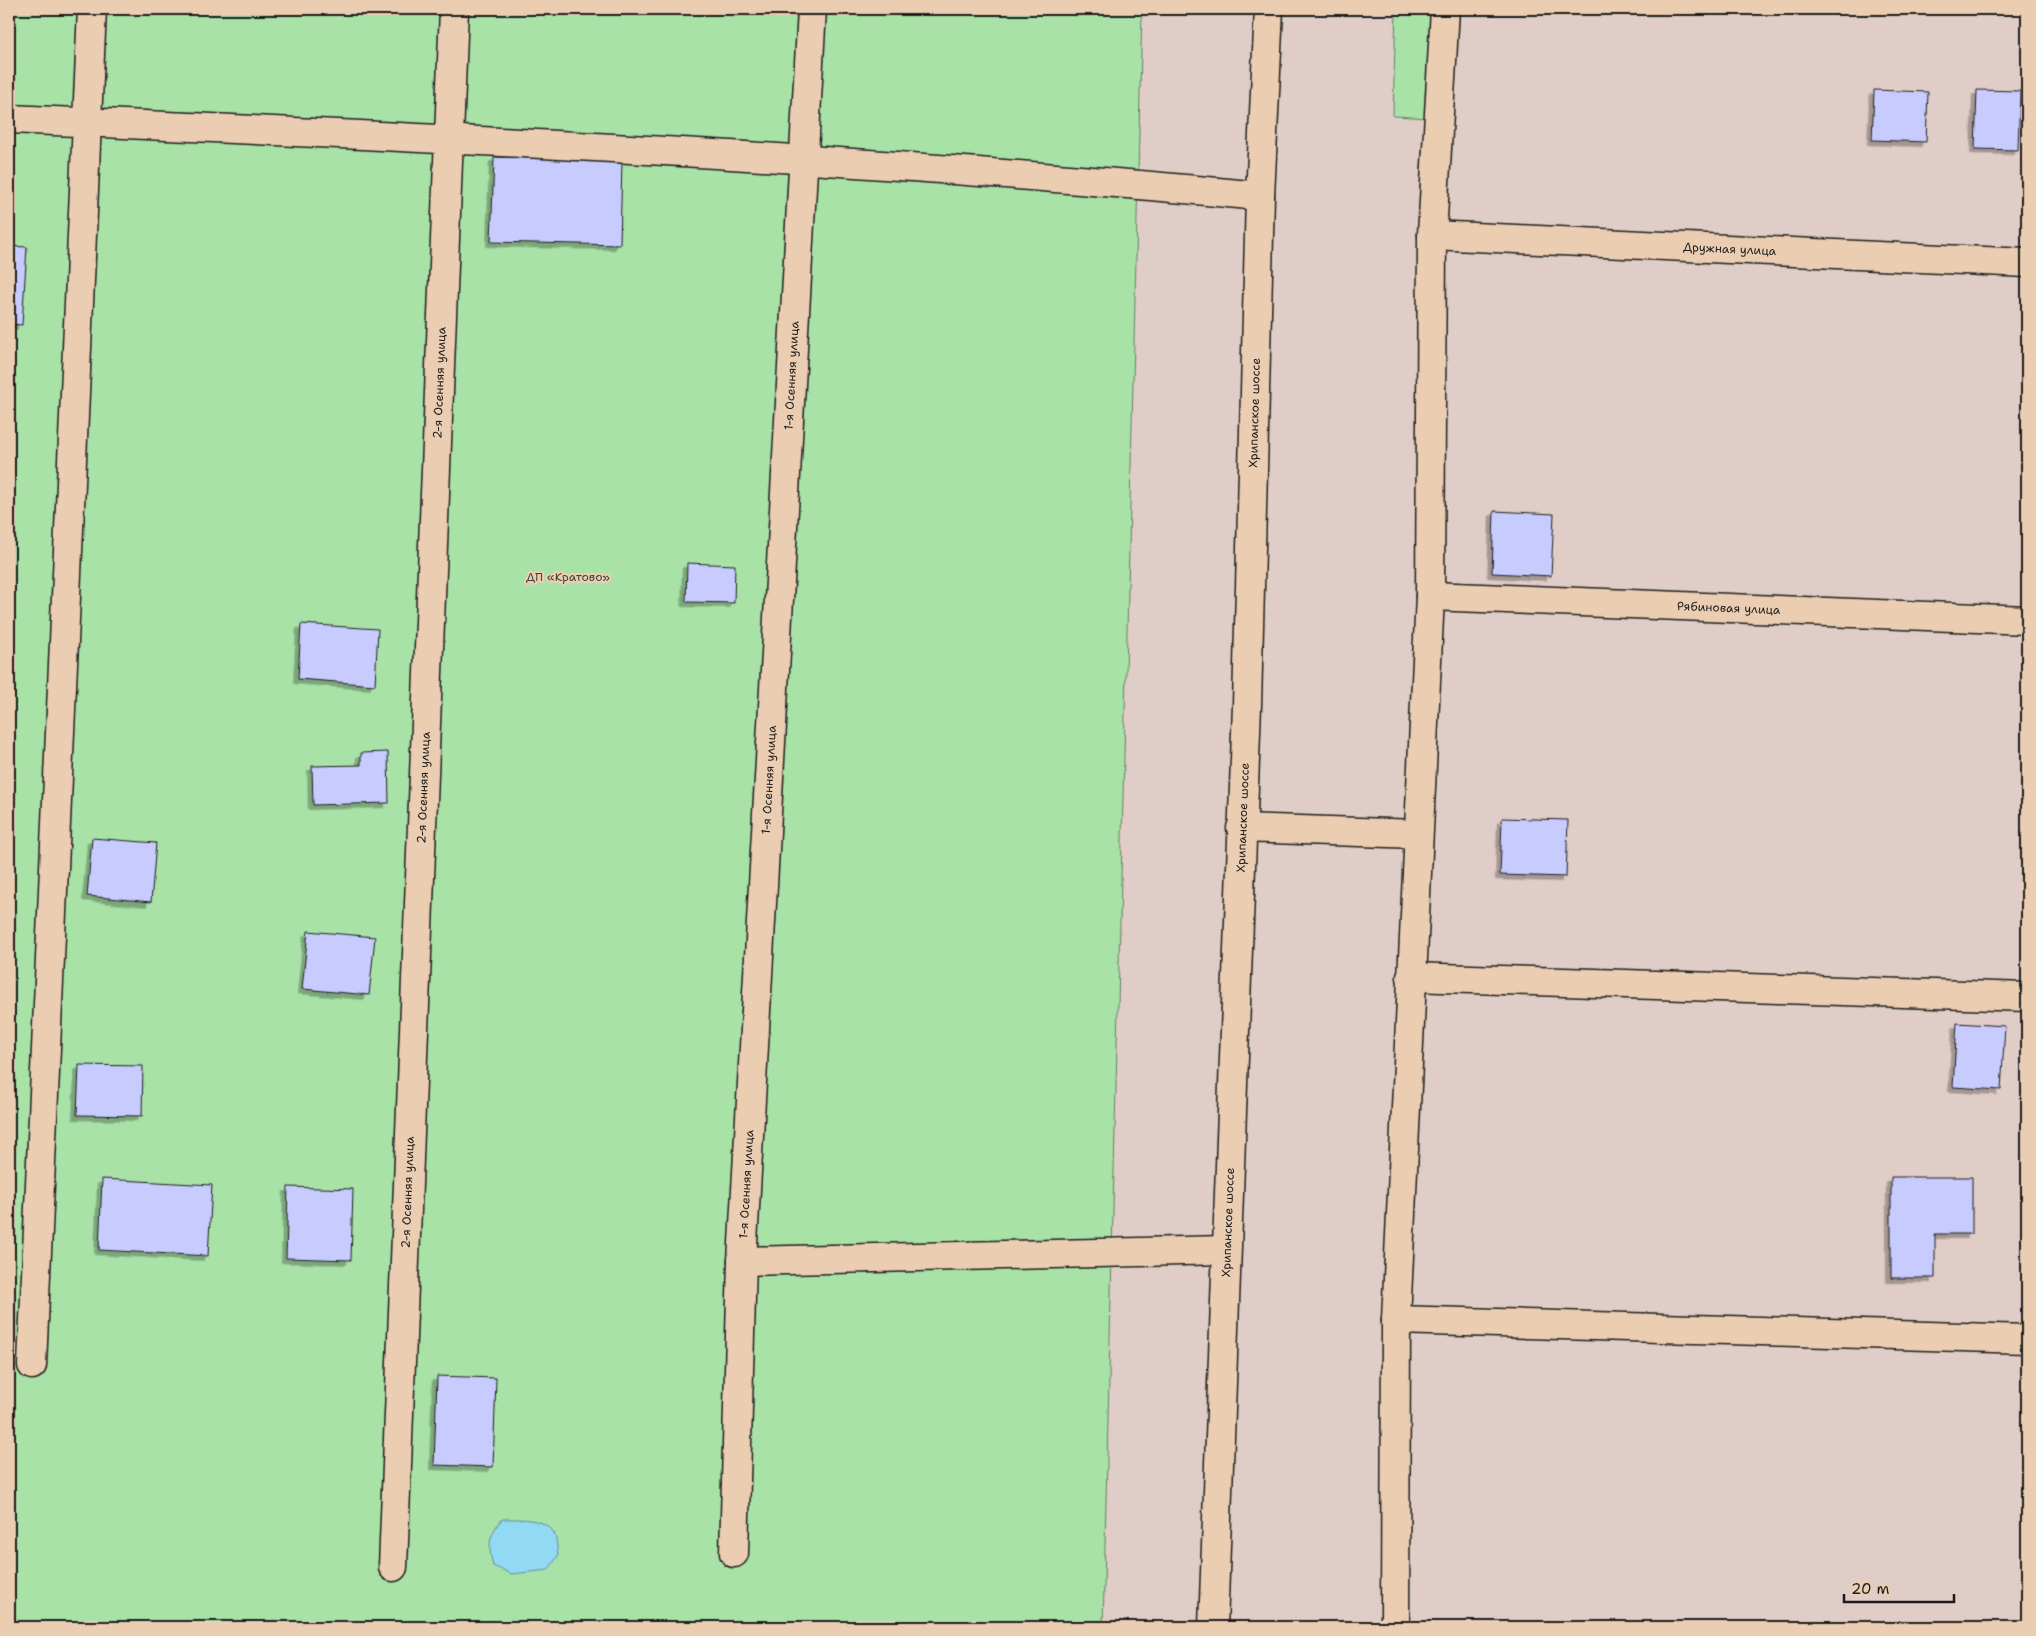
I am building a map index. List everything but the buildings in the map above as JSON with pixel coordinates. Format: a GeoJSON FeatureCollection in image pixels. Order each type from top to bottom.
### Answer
{"type":"FeatureCollection","features":[{"type":"Feature","properties":{"kind":"street"},"geometry":{"type":"LineString","coordinates":[[32,1365],[92,9]]}},
{"type":"Feature","properties":{"kind":"street","name":"2-я Осенняя улица"},"geometry":{"type":"LineString","coordinates":[[394,1567],[454,9]]}},
{"type":"Feature","properties":{"kind":"street","name":"1-я Осенняя улица"},"geometry":{"type":"LineString","coordinates":[[734,1553],[742,1261],[812,9]]}},
{"type":"Feature","properties":{"kind":"street","name":"Хрипанское шоссе"},"geometry":{"type":"LineString","coordinates":[[1213,1627],[1247,705],[1260,196],[1269,9]]}},
{"type":"Feature","properties":{"kind":"street"},"geometry":{"type":"LineString","coordinates":[[1395,1627],[1396,1320],[1430,596],[1432,235],[1446,9]]}},
{"type":"Feature","properties":{"kind":"street"},"geometry":{"type":"LineString","coordinates":[[9,119],[448,139],[805,158],[1087,179],[1260,196]]}},
{"type":"Feature","properties":{"kind":"street","name":"Дружная улица"},"geometry":{"type":"LineString","coordinates":[[1432,235],[2027,263]]}},
{"type":"Feature","properties":{"kind":"street","name":"Рябиновая улица"},"geometry":{"type":"LineString","coordinates":[[1430,596],[2027,620]]}},
{"type":"Feature","properties":{"kind":"street"},"geometry":{"type":"LineString","coordinates":[[1241,828],[1418,834]]}},
{"type":"Feature","properties":{"kind":"street"},"geometry":{"type":"LineString","coordinates":[[1411,977],[2027,997]]}},
{"type":"Feature","properties":{"kind":"street"},"geometry":{"type":"LineString","coordinates":[[742,1261],[1226,1250]]}},
{"type":"Feature","properties":{"kind":"street"},"geometry":{"type":"LineString","coordinates":[[1396,1320],[2027,1339]]}},
{"type":"Feature","properties":{"kind":"green space","name":"ДП «Кратово»"},"geometry":{"type":"Polygon","coordinates":[[[9,9],[1142,9],[1103,1627],[9,1627],[9,9]]]}},
{"type":"Feature","properties":{"kind":"green space"},"geometry":{"type":"Polygon","coordinates":[[[1396,9],[1431,9],[1428,118],[1393,116],[1396,9]]]}},
{"type":"Feature","properties":{"kind":"water"},"geometry":{"type":"Polygon","coordinates":[[[502,1519],[530,1520],[550,1528],[555,1535],[558,1556],[548,1570],[512,1574],[493,1566],[490,1541],[502,1519]]]}}]}
